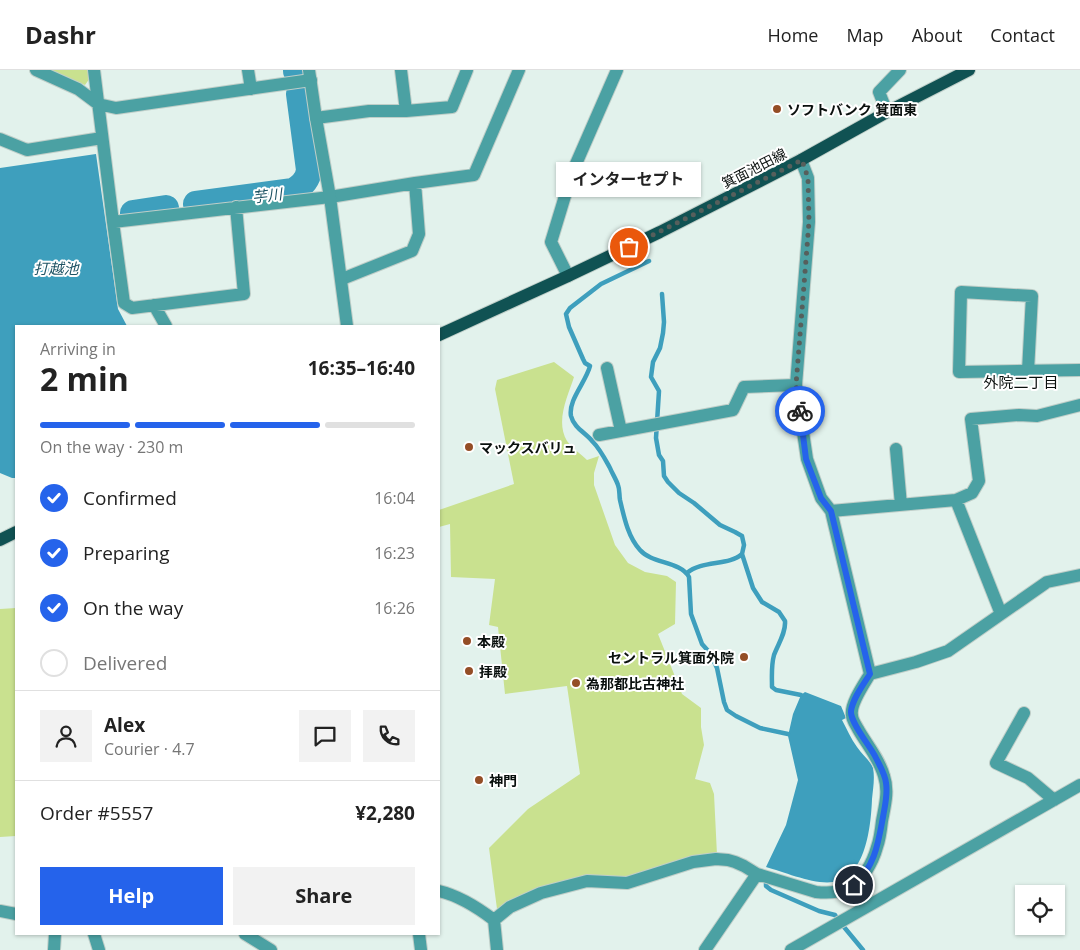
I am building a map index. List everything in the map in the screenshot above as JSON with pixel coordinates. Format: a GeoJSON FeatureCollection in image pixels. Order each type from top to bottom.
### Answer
{"type":"FeatureCollection","features":[{"type":"Feature","properties":{"kind":"main road","name":"箕面池田線"},"geometry":{"type":"LineString","coordinates":[[440,335],[660,232],[802,160],[887,112],[969,70]]}},
{"type":"Feature","properties":{"kind":"main road"},"geometry":{"type":"LineString","coordinates":[[0,540],[15,532]]}},
{"type":"Feature","properties":{"kind":"street"},"geometry":{"type":"LineString","coordinates":[[36,70],[78,89],[98,104],[116,108],[251,89],[310,75],[330,197],[347,325]]}},
{"type":"Feature","properties":{"kind":"street"},"geometry":{"type":"LineString","coordinates":[[94,70],[124,303],[132,308],[244,294],[236,207]]}},
{"type":"Feature","properties":{"kind":"street"},"geometry":{"type":"LineString","coordinates":[[248,70],[251,89]]}},
{"type":"Feature","properties":{"kind":"street"},"geometry":{"type":"LineString","coordinates":[[401,70],[406,112]]}},
{"type":"Feature","properties":{"kind":"street"},"geometry":{"type":"LineString","coordinates":[[316,118],[369,112],[406,112],[452,106],[467,70]]}},
{"type":"Feature","properties":{"kind":"street"},"geometry":{"type":"LineString","coordinates":[[113,222],[330,197],[474,175],[519,70]]}},
{"type":"Feature","properties":{"kind":"street"},"geometry":{"type":"LineString","coordinates":[[568,276],[551,242],[572,173],[617,70]]}},
{"type":"Feature","properties":{"kind":"street"},"geometry":{"type":"LineString","coordinates":[[887,112],[879,92],[900,70]]}},
{"type":"Feature","properties":{"kind":"street"},"geometry":{"type":"LineString","coordinates":[[0,139],[27,150],[102,138]]}},
{"type":"Feature","properties":{"kind":"street"},"geometry":{"type":"LineString","coordinates":[[494,920],[510,907],[541,893],[586,882],[627,883],[693,862],[716,859],[735,862],[757,874],[816,892],[832,892],[848,889],[854,885],[874,858],[886,800],[886,782],[884,773],[875,755],[852,718],[851,712],[870,674],[831,511],[821,498],[806,459],[796,385],[809,222],[808,178],[802,160]]}},
{"type":"Feature","properties":{"kind":"street"},"geometry":{"type":"LineString","coordinates":[[342,279],[412,251],[419,234],[415,183]]}},
{"type":"Feature","properties":{"kind":"street"},"geometry":{"type":"LineString","coordinates":[[1028,371],[1032,296],[961,292],[959,372],[1028,371],[1080,370]]}},
{"type":"Feature","properties":{"kind":"street"},"geometry":{"type":"LineString","coordinates":[[154,305],[165,325]]}},
{"type":"Feature","properties":{"kind":"street"},"geometry":{"type":"LineString","coordinates":[[607,368],[621,431]]}},
{"type":"Feature","properties":{"kind":"street"},"geometry":{"type":"LineString","coordinates":[[599,436],[733,410],[744,386],[796,385]]}},
{"type":"Feature","properties":{"kind":"street"},"geometry":{"type":"LineString","coordinates":[[831,511],[956,500],[972,493],[979,481],[971,419],[1019,415],[1037,416],[1080,405]]}},
{"type":"Feature","properties":{"kind":"street"},"geometry":{"type":"LineString","coordinates":[[896,449],[901,505]]}},
{"type":"Feature","properties":{"kind":"street"},"geometry":{"type":"LineString","coordinates":[[956,500],[1001,614]]}},
{"type":"Feature","properties":{"kind":"street"},"geometry":{"type":"LineString","coordinates":[[870,674],[916,662],[948,651],[1047,582],[1080,575]]}},
{"type":"Feature","properties":{"kind":"street"},"geometry":{"type":"LineString","coordinates":[[1024,713],[996,763],[1028,778],[1054,800]]}},
{"type":"Feature","properties":{"kind":"street"},"geometry":{"type":"LineString","coordinates":[[791,950],[1080,785]]}},
{"type":"Feature","properties":{"kind":"street"},"geometry":{"type":"LineString","coordinates":[[705,950],[757,874]]}},
{"type":"Feature","properties":{"kind":"street"},"geometry":{"type":"LineString","coordinates":[[440,891],[474,905],[494,920],[497,950]]}},
{"type":"Feature","properties":{"kind":"street"},"geometry":{"type":"LineString","coordinates":[[0,911],[15,914]]}},
{"type":"Feature","properties":{"kind":"street"},"geometry":{"type":"LineString","coordinates":[[54,950],[55,935]]}},
{"type":"Feature","properties":{"kind":"street"},"geometry":{"type":"LineString","coordinates":[[94,935],[99,950]]}},
{"type":"Feature","properties":{"kind":"street"},"geometry":{"type":"LineString","coordinates":[[247,935],[271,950]]}},
{"type":"Feature","properties":{"kind":"street"},"geometry":{"type":"LineString","coordinates":[[419,935],[421,950]]}},
{"type":"Feature","properties":{"kind":"green space"},"geometry":{"type":"Polygon","coordinates":[[[51,70],[89,70],[90,78],[85,85],[51,70]]]}},
{"type":"Feature","properties":{"kind":"green space","name":"為那都比古神社"},"geometry":{"type":"Polygon","coordinates":[[[554,362],[574,377],[566,400],[562,425],[569,444],[587,460],[599,456],[594,473],[594,485],[615,545],[628,563],[645,572],[667,576],[676,582],[675,624],[658,634],[682,694],[701,708],[701,727],[704,745],[695,779],[710,783],[714,794],[717,855],[625,879],[504,905],[497,909],[489,848],[528,809],[580,774],[567,686],[505,694],[498,627],[489,625],[495,579],[451,577],[450,524],[440,527],[440,510],[514,484],[495,389],[497,380],[554,362]]]}},
{"type":"Feature","properties":{"kind":"green space"},"geometry":{"type":"Polygon","coordinates":[[[15,608],[15,836],[0,837],[0,609],[15,608]]]}},
{"type":"Feature","properties":{"kind":"water","name":"打越池"},"geometry":{"type":"Polygon","coordinates":[[[96,154],[118,309],[126,325],[15,325],[15,478],[0,473],[0,168],[96,154]]]}},
{"type":"Feature","properties":{"kind":"water"},"geometry":{"type":"Polygon","coordinates":[[[805,692],[841,706],[846,718],[842,720],[859,750],[872,765],[874,772],[868,836],[860,861],[853,871],[844,878],[833,882],[817,882],[766,867],[786,825],[798,780],[788,736],[793,714],[801,695],[805,692]]]}},
{"type":"Feature","properties":{"kind":"waterway","name":"芋川"},"geometry":{"type":"LineString","coordinates":[[196,204],[293,191],[302,185],[306,180],[309,170],[299,94]]}},
{"type":"Feature","properties":{"kind":"waterway","name":"芋川"},"geometry":{"type":"LineString","coordinates":[[133,213],[166,208]]}},
{"type":"Feature","properties":{"kind":"waterway"},"geometry":{"type":"LineString","coordinates":[[649,261],[601,284],[570,308],[566,314],[569,327],[583,359],[590,366],[572,404],[571,416],[577,427],[598,448],[610,468],[619,487],[620,500],[627,527],[636,545],[645,555],[673,565],[685,572],[689,577],[691,614],[702,644],[710,653],[717,668],[727,710],[760,728],[788,734]]}},
{"type":"Feature","properties":{"kind":"waterway"},"geometry":{"type":"LineString","coordinates":[[662,294],[663,333],[660,348],[653,362],[651,377],[659,391],[656,438],[659,455],[663,461],[664,476],[679,493],[720,525],[742,536],[744,545],[742,554],[753,588],[762,602],[779,612],[785,621],[783,634],[773,659],[772,687],[776,690],[801,695]]}},
{"type":"Feature","properties":{"kind":"waterway"},"geometry":{"type":"LineString","coordinates":[[687,573],[700,566],[730,560],[742,554]]}},
{"type":"Feature","properties":{"kind":"waterway"},"geometry":{"type":"LineString","coordinates":[[766,883],[766,886],[771,890],[819,911],[835,915],[837,918]]}},
{"type":"Feature","properties":{"kind":"waterway"},"geometry":{"type":"LineString","coordinates":[[844,927],[863,950]]}},
{"type":"Feature","properties":{"kind":"way so far"},"geometry":{"type":"LineString","coordinates":[[629,247],[802,160],[808,178],[809,222],[796,385],[800,411]]}},
{"type":"Feature","properties":{"kind":"place","name":"ソフトバンク 箕面東"},"geometry":{"type":"Point","coordinates":[777,109]}},
{"type":"Feature","properties":{"kind":"place","name":"インターセプト"},"geometry":{"type":"Point","coordinates":[629,247]}},
{"type":"Feature","properties":{"kind":"place","name":"マックスバリュ"},"geometry":{"type":"Point","coordinates":[469,447]}},
{"type":"Feature","properties":{"kind":"place","name":"本殿"},"geometry":{"type":"Point","coordinates":[467,641]}},
{"type":"Feature","properties":{"kind":"place","name":"セントラル箕面外院"},"geometry":{"type":"Point","coordinates":[744,657]}},
{"type":"Feature","properties":{"kind":"place","name":"拝殿"},"geometry":{"type":"Point","coordinates":[469,671]}},
{"type":"Feature","properties":{"kind":"place","name":"為那都比古神社"},"geometry":{"type":"Point","coordinates":[576,683]}},
{"type":"Feature","properties":{"kind":"place","name":"神門"},"geometry":{"type":"Point","coordinates":[479,780]}},
{"type":"Feature","properties":{"kind":"district","name":"外院二丁目"},"geometry":{"type":"Point","coordinates":[1021,382]}},
{"type":"Feature","properties":{"kind":"route"},"geometry":{"type":"LineString","coordinates":[[800,411],[806,459],[821,498],[831,511],[870,674],[856,699],[851,712],[852,718],[875,755],[884,773],[886,782],[887,793],[878,846],[868,868],[854,885]]}}]}
